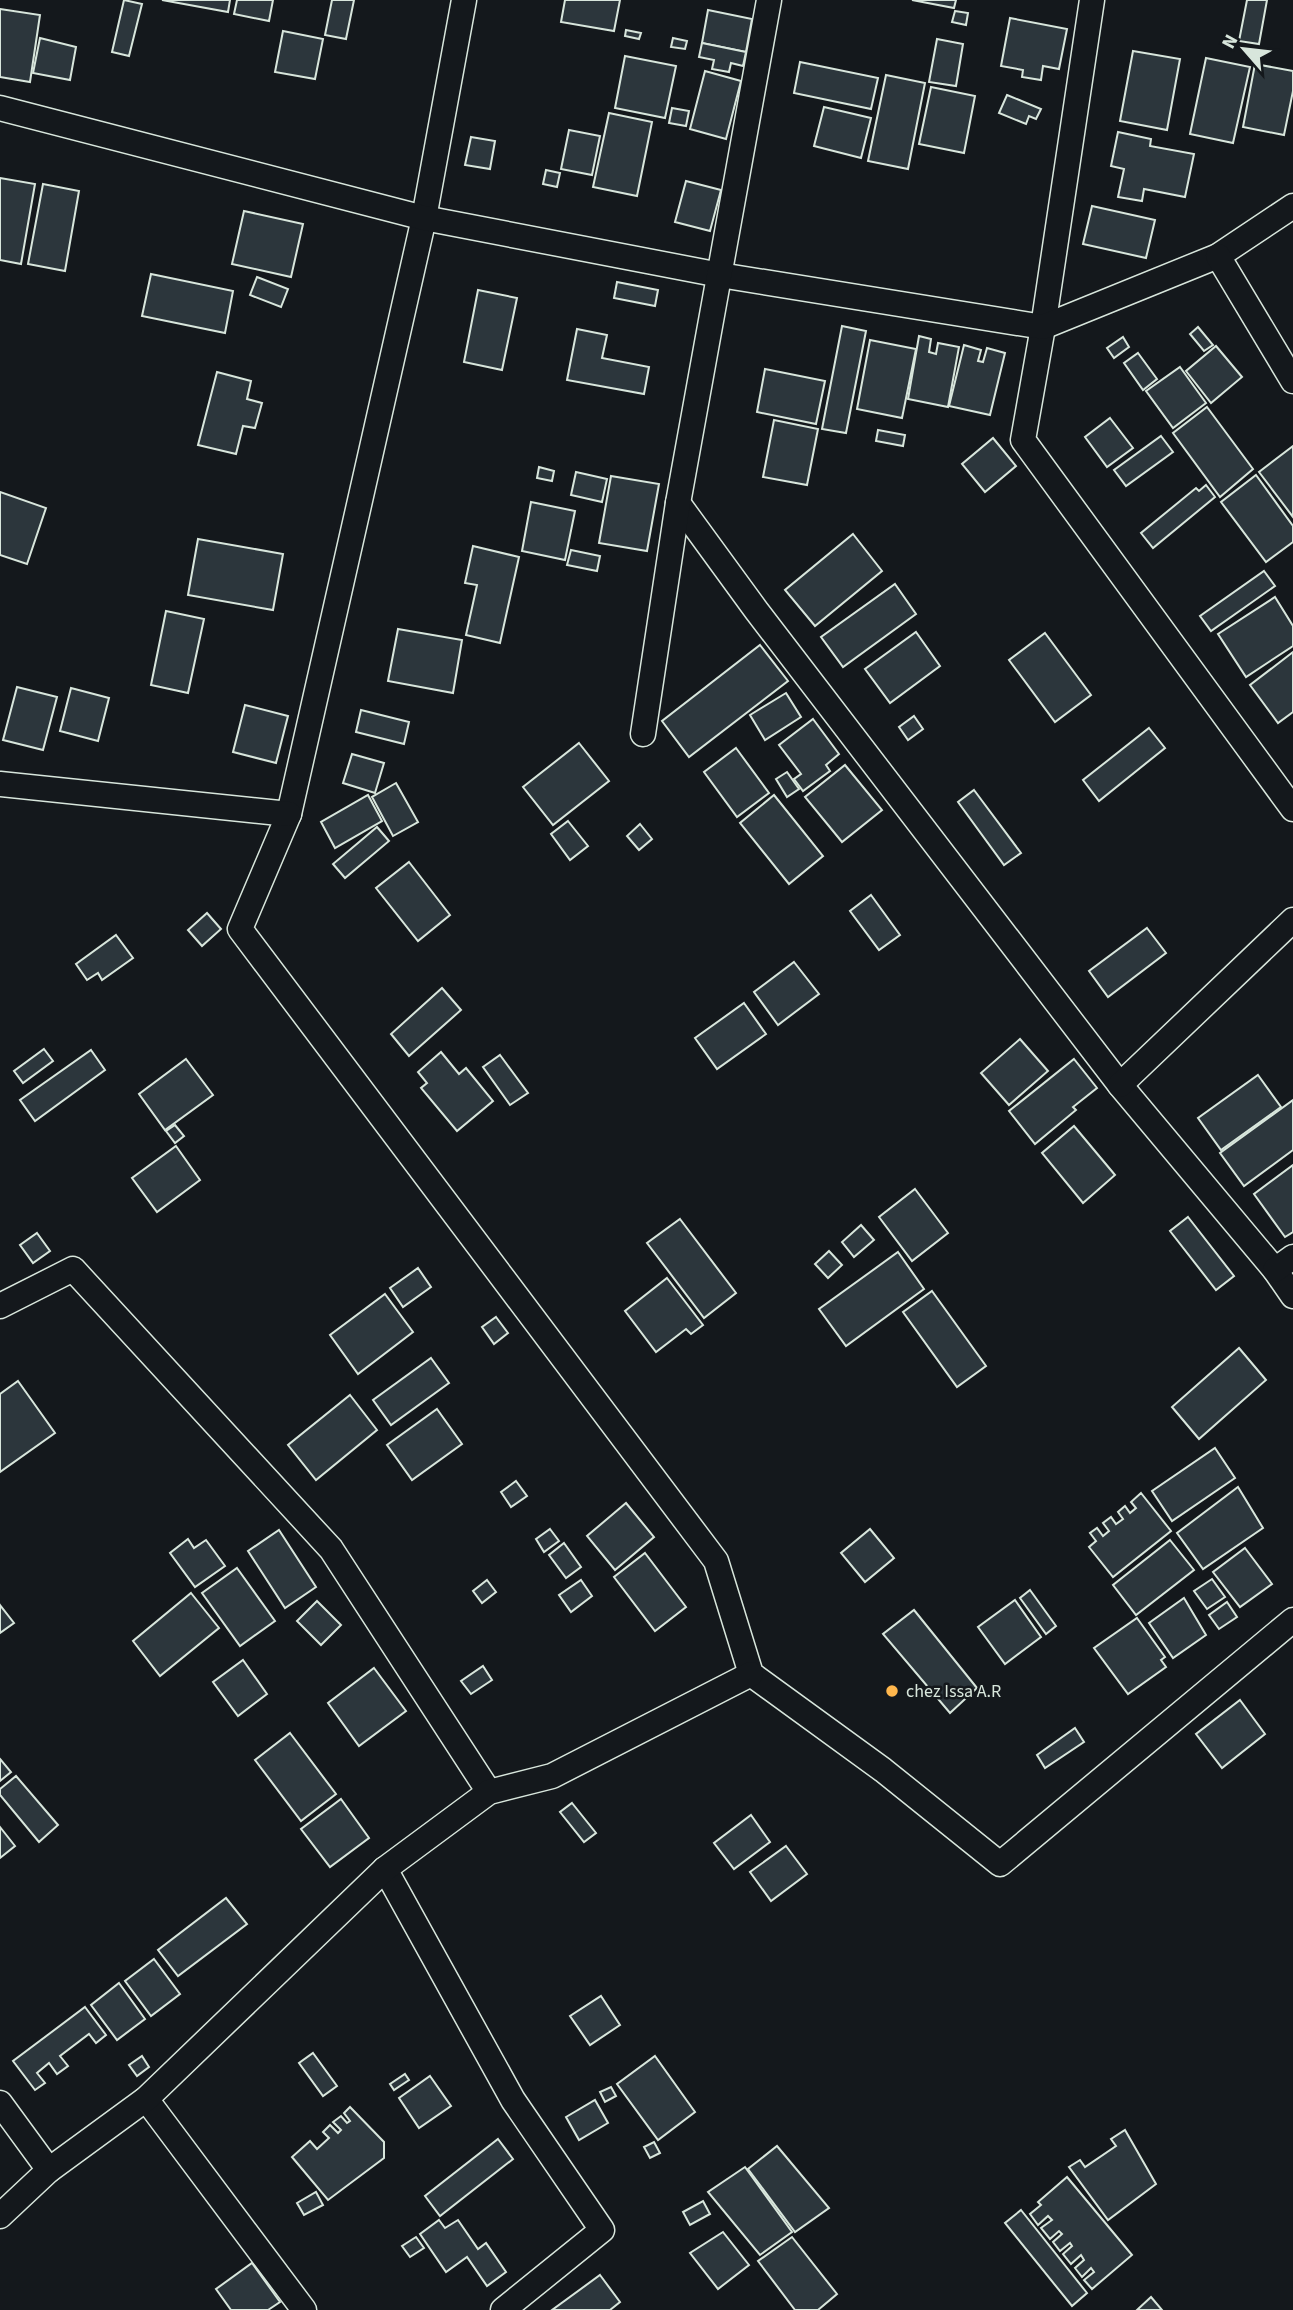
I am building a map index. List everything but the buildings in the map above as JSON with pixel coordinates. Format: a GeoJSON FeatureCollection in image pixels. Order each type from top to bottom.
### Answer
{"type":"FeatureCollection","features":[{"type":"Feature","properties":{"kind":"street"},"geometry":{"type":"LineString","coordinates":[[464,0],[425,218],[289,814],[240,929],[716,1561],[751,1674],[883,1770],[1000,1864],[1293,1620]]}},
{"type":"Feature","properties":{"kind":"street"},"geometry":{"type":"LineString","coordinates":[[643,734],[678,503],[769,0]]}},
{"type":"Feature","properties":{"kind":"street"},"geometry":{"type":"LineString","coordinates":[[1092,0],[1043,327],[1023,440],[1293,809]]}},
{"type":"Feature","properties":{"kind":"street"},"geometry":{"type":"LineString","coordinates":[[0,108],[425,218],[720,275],[1043,327],[1218,256],[1293,206]]}},
{"type":"Feature","properties":{"kind":"street"},"geometry":{"type":"LineString","coordinates":[[1218,256],[1293,381]]}},
{"type":"Feature","properties":{"kind":"street"},"geometry":{"type":"LineString","coordinates":[[678,503],[756,610],[1120,1085],[1284,1263],[1293,1296]]}},
{"type":"Feature","properties":{"kind":"street"},"geometry":{"type":"LineString","coordinates":[[0,784],[289,814]]}},
{"type":"Feature","properties":{"kind":"street"},"geometry":{"type":"LineString","coordinates":[[1120,1085],[1293,920]]}},
{"type":"Feature","properties":{"kind":"street"},"geometry":{"type":"LineString","coordinates":[[0,1306],[73,1269],[331,1549],[489,1792]]}},
{"type":"Feature","properties":{"kind":"street"},"geometry":{"type":"LineString","coordinates":[[0,2216],[49,2170],[146,2099],[385,1869],[489,1792],[552,1776],[751,1674]]}},
{"type":"Feature","properties":{"kind":"street"},"geometry":{"type":"LineString","coordinates":[[385,1869],[513,2100],[602,2230],[503,2310]]}},
{"type":"Feature","properties":{"kind":"street"},"geometry":{"type":"LineString","coordinates":[[146,2099],[304,2310]]}},
{"type":"Feature","properties":{"kind":"street"},"geometry":{"type":"LineString","coordinates":[[0,2103],[49,2170]]}},
{"type":"Feature","properties":{"kind":"place","name":"chez Issa A.R"},"geometry":{"type":"Point","coordinates":[892,1691]}}]}
